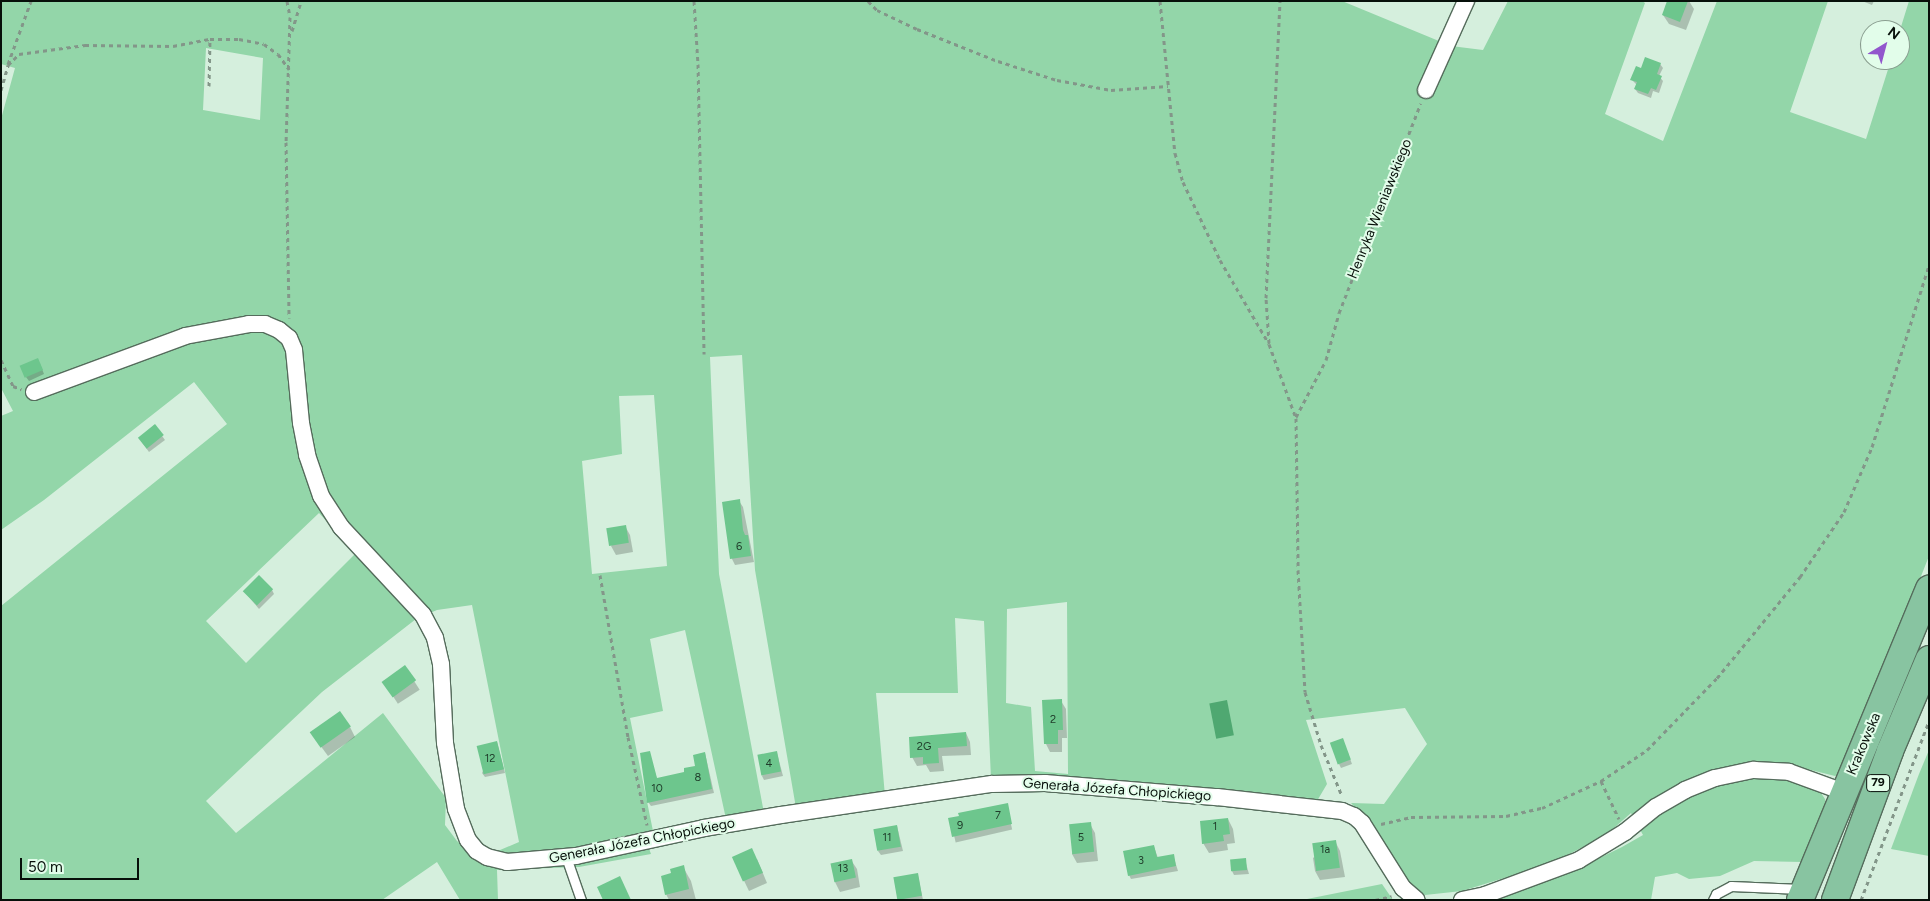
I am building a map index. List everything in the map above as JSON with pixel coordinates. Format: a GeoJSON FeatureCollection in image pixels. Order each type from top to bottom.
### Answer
{"type":"FeatureCollection","features":[{"type":"Feature","properties":{"kind":"main road","name":"Krakowska"},"geometry":{"type":"LineString","coordinates":[[1802,894],[1929,589]]}},
{"type":"Feature","properties":{"kind":"main road","name":"Krakowska"},"geometry":{"type":"LineString","coordinates":[[1835,900],[1890,751],[1929,659]]}},
{"type":"Feature","properties":{"kind":"street"},"geometry":{"type":"LineString","coordinates":[[1426,90],[1466,1]]}},
{"type":"Feature","properties":{"kind":"street"},"geometry":{"type":"LineString","coordinates":[[34,392],[185,336],[202,332],[249,324],[265,324],[279,330],[289,338]]}},
{"type":"Feature","properties":{"kind":"street","name":"Generała Józefa Chłopickiego"},"geometry":{"type":"LineString","coordinates":[[289,338],[294,350],[307,455],[321,496],[341,527],[422,615],[435,638],[441,664],[445,743],[456,809],[463,831],[476,851],[488,857],[508,862],[566,857],[781,815],[961,788],[1020,782],[1217,797],[1335,809],[1349,813],[1359,819],[1366,828],[1399,884],[1417,900]]}},
{"type":"Feature","properties":{"kind":"street"},"geometry":{"type":"LineString","coordinates":[[1462,900],[1485,895],[1578,860],[1624,832],[1656,807],[1685,790],[1715,778],[1754,770],[1789,772],[1844,792]]}},
{"type":"Feature","properties":{"kind":"lane"},"geometry":{"type":"LineString","coordinates":[[566,857],[580,900]]}},
{"type":"Feature","properties":{"kind":"lane"},"geometry":{"type":"LineString","coordinates":[[1713,900],[1716,894],[1730,886],[1802,894]]}},
{"type":"Feature","properties":{"kind":"path"},"geometry":{"type":"LineString","coordinates":[[1,90],[31,1]]}},
{"type":"Feature","properties":{"kind":"path"},"geometry":{"type":"LineString","coordinates":[[287,1],[290,17],[286,221],[289,338]]}},
{"type":"Feature","properties":{"kind":"path"},"geometry":{"type":"LineString","coordinates":[[290,37],[300,1]]}},
{"type":"Feature","properties":{"kind":"path"},"geometry":{"type":"LineString","coordinates":[[694,1],[698,64],[704,354]]}},
{"type":"Feature","properties":{"kind":"path"},"geometry":{"type":"LineString","coordinates":[[868,1],[876,10],[917,29],[998,61],[1057,80],[1111,90],[1168,86]]}},
{"type":"Feature","properties":{"kind":"path"},"geometry":{"type":"LineString","coordinates":[[1160,1],[1175,152],[1183,182],[1220,260],[1269,344],[1296,418],[1298,570],[1305,692],[1321,746],[1349,813]]}},
{"type":"Feature","properties":{"kind":"path"},"geometry":{"type":"LineString","coordinates":[[1269,344],[1266,298],[1280,1]]}},
{"type":"Feature","properties":{"kind":"path"},"geometry":{"type":"LineString","coordinates":[[8,65],[19,54],[43,49],[85,45],[173,46],[210,39],[239,39],[264,44],[278,54],[289,69]]}},
{"type":"Feature","properties":{"kind":"path"},"geometry":{"type":"LineString","coordinates":[[209,86],[210,39]]}},
{"type":"Feature","properties":{"kind":"path","name":"Henryka Wieniawskiego"},"geometry":{"type":"LineString","coordinates":[[1296,418],[1326,360],[1339,313],[1426,90]]}},
{"type":"Feature","properties":{"kind":"path"},"geometry":{"type":"LineString","coordinates":[[1366,828],[1410,817],[1506,816],[1542,808],[1601,781],[1647,750],[1717,678],[1800,577],[1844,512],[1872,446],[1929,265]]}},
{"type":"Feature","properties":{"kind":"path"},"geometry":{"type":"LineString","coordinates":[[1,360],[13,386],[34,392]]}},
{"type":"Feature","properties":{"kind":"path"},"geometry":{"type":"LineString","coordinates":[[600,575],[628,738],[650,840]]}},
{"type":"Feature","properties":{"kind":"path"},"geometry":{"type":"LineString","coordinates":[[1861,900],[1929,721]]}},
{"type":"Feature","properties":{"kind":"path"},"geometry":{"type":"LineString","coordinates":[[1601,781],[1624,832]]}},
{"type":"Feature","properties":{"kind":"shaded area"},"geometry":{"type":"Polygon","coordinates":[[[1,1],[1342,1],[1451,46],[1483,50],[1508,1],[1642,1],[1645,3],[1605,114],[1663,141],[1717,1],[1828,1],[1790,112],[1866,139],[1888,70],[1910,70],[1910,20],[1903,20],[1909,1],[1929,1],[1929,556],[1843,774],[1835,776],[1803,768],[1788,767],[1819,790],[1827,806],[1803,862],[1754,861],[1720,876],[1689,879],[1677,873],[1655,877],[1651,900],[1480,900],[1535,885],[1581,867],[1643,835],[1631,813],[1606,835],[1550,864],[1462,891],[1425,895],[1410,887],[1366,819],[1351,803],[1384,804],[1427,744],[1405,708],[1306,720],[1327,784],[1317,801],[991,779],[984,621],[955,618],[958,693],[876,693],[885,796],[796,808],[755,570],[742,355],[710,357],[719,574],[764,813],[726,819],[685,630],[650,639],[663,711],[630,718],[653,831],[643,832],[651,854],[579,867],[497,870],[498,900],[460,900],[437,862],[382,900],[1,900],[1,606],[227,424],[194,382],[44,500],[1,530],[1,416],[13,411],[1,388],[1,119],[15,68],[1,64],[1,1]],[[206,48],[203,110],[260,120],[263,58],[206,48]],[[654,395],[619,396],[622,454],[582,461],[592,574],[667,566],[654,395]],[[319,513],[206,621],[246,663],[356,553],[319,513]],[[1067,602],[1007,609],[1006,703],[1031,707],[1035,771],[1068,774],[1067,602]],[[472,605],[437,610],[416,619],[322,692],[206,801],[236,833],[383,713],[446,798],[445,825],[457,841],[479,859],[519,842],[472,605]]]}},
{"type":"Feature","properties":{"kind":"shaded area"},"geometry":{"type":"Polygon","coordinates":[[[1227,700],[1234,735],[1216,739],[1209,703],[1227,700]]]}},
{"type":"Feature","properties":{"kind":"shaded area"},"geometry":{"type":"Polygon","coordinates":[[[1929,750],[1929,856],[1891,849],[1919,774],[1929,750]]]}},
{"type":"Feature","properties":{"kind":"shaded area"},"geometry":{"type":"Polygon","coordinates":[[[1382,884],[1393,900],[1302,900],[1382,884]]]}},
{"type":"Feature","properties":{"kind":"building"},"geometry":{"type":"Polygon","coordinates":[[[1667,1],[1688,1],[1680,22],[1662,15],[1667,1]]]}},
{"type":"Feature","properties":{"kind":"building"},"geometry":{"type":"Polygon","coordinates":[[[1645,57],[1661,63],[1657,74],[1662,76],[1656,90],[1651,88],[1648,94],[1634,89],[1637,82],[1630,80],[1636,66],[1641,68],[1645,57]]]}},
{"type":"Feature","properties":{"kind":"building"},"geometry":{"type":"Polygon","coordinates":[[[38,358],[43,370],[25,378],[20,366],[38,358]]]}},
{"type":"Feature","properties":{"kind":"building"},"geometry":{"type":"Polygon","coordinates":[[[155,424],[164,435],[147,449],[138,438],[155,424]]]}},
{"type":"Feature","properties":{"kind":"building"},"geometry":{"type":"Polygon","coordinates":[[[740,499],[743,530],[745,535],[748,535],[751,556],[730,559],[722,502],[740,499]]]}},
{"type":"Feature","properties":{"kind":"building"},"geometry":{"type":"Polygon","coordinates":[[[626,525],[629,543],[609,546],[606,528],[626,525]]]}},
{"type":"Feature","properties":{"kind":"building"},"geometry":{"type":"Polygon","coordinates":[[[259,575],[273,589],[257,605],[243,591],[259,575]]]}},
{"type":"Feature","properties":{"kind":"building"},"geometry":{"type":"Polygon","coordinates":[[[405,665],[416,680],[393,697],[382,682],[405,665]]]}},
{"type":"Feature","properties":{"kind":"building"},"geometry":{"type":"Polygon","coordinates":[[[1062,699],[1063,730],[1058,730],[1058,744],[1044,744],[1042,700],[1062,699]]]}},
{"type":"Feature","properties":{"kind":"building"},"geometry":{"type":"Polygon","coordinates":[[[340,711],[351,727],[321,748],[310,732],[340,711]]]}},
{"type":"Feature","properties":{"kind":"building"},"geometry":{"type":"Polygon","coordinates":[[[966,732],[967,746],[938,748],[939,763],[923,764],[923,757],[910,758],[909,737],[966,732]]]}},
{"type":"Feature","properties":{"kind":"building"},"geometry":{"type":"Polygon","coordinates":[[[1343,738],[1351,760],[1338,764],[1330,743],[1343,738]]]}},
{"type":"Feature","properties":{"kind":"building"},"geometry":{"type":"Polygon","coordinates":[[[497,741],[504,769],[484,774],[477,746],[497,741]]]}},
{"type":"Feature","properties":{"kind":"building"},"geometry":{"type":"Polygon","coordinates":[[[650,751],[657,778],[684,772],[684,768],[695,766],[693,755],[705,752],[712,789],[647,803],[640,753],[650,751]]]}},
{"type":"Feature","properties":{"kind":"building"},"geometry":{"type":"Polygon","coordinates":[[[777,751],[781,772],[761,775],[757,755],[777,751]]]}},
{"type":"Feature","properties":{"kind":"building"},"geometry":{"type":"Polygon","coordinates":[[[1008,803],[1012,824],[952,837],[948,818],[959,816],[958,813],[1008,803]]]}},
{"type":"Feature","properties":{"kind":"building"},"geometry":{"type":"Polygon","coordinates":[[[1228,818],[1230,834],[1223,835],[1224,841],[1202,844],[1200,821],[1228,818]]]}},
{"type":"Feature","properties":{"kind":"building"},"geometry":{"type":"Polygon","coordinates":[[[1091,822],[1094,852],[1072,854],[1069,824],[1091,822]]]}},
{"type":"Feature","properties":{"kind":"building"},"geometry":{"type":"Polygon","coordinates":[[[897,825],[901,847],[877,851],[873,829],[897,825]]]}},
{"type":"Feature","properties":{"kind":"building"},"geometry":{"type":"Polygon","coordinates":[[[1336,840],[1340,868],[1316,871],[1312,843],[1336,840]]]}},
{"type":"Feature","properties":{"kind":"building"},"geometry":{"type":"Polygon","coordinates":[[[1154,845],[1157,857],[1174,854],[1176,866],[1128,876],[1123,851],[1154,845]]]}},
{"type":"Feature","properties":{"kind":"building"},"geometry":{"type":"Polygon","coordinates":[[[752,848],[763,873],[743,882],[732,857],[752,848]]]}},
{"type":"Feature","properties":{"kind":"building"},"geometry":{"type":"Polygon","coordinates":[[[1246,858],[1247,870],[1231,871],[1230,859],[1246,858]]]}},
{"type":"Feature","properties":{"kind":"building"},"geometry":{"type":"Polygon","coordinates":[[[852,859],[856,878],[834,882],[830,864],[852,859]]]}},
{"type":"Feature","properties":{"kind":"building"},"geometry":{"type":"Polygon","coordinates":[[[684,865],[689,889],[665,895],[661,876],[671,873],[670,869],[684,865]]]}},
{"type":"Feature","properties":{"kind":"building"},"geometry":{"type":"Polygon","coordinates":[[[918,873],[922,896],[897,900],[893,877],[918,873]]]}},
{"type":"Feature","properties":{"kind":"building"},"geometry":{"type":"Polygon","coordinates":[[[620,876],[631,900],[603,900],[597,887],[620,876]]]}}]}
